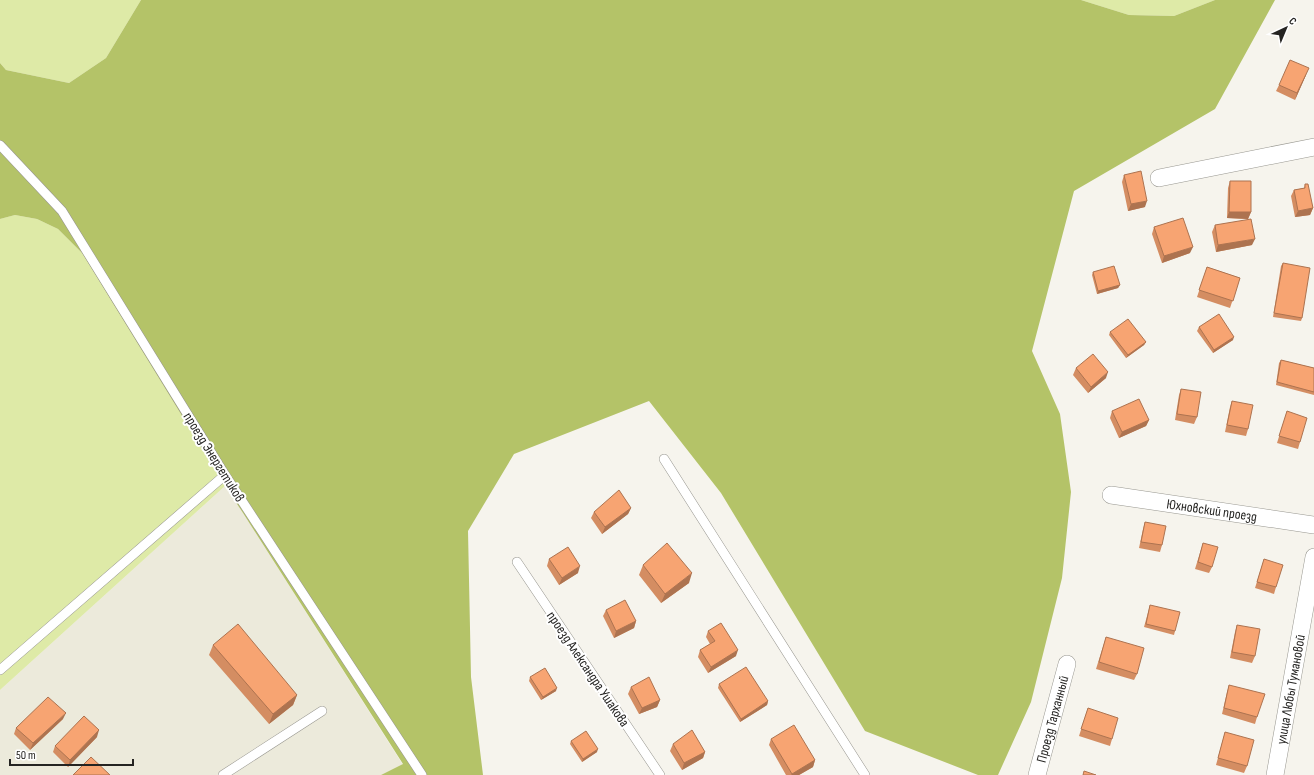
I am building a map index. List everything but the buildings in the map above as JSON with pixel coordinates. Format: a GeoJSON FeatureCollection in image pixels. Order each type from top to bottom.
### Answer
{"type":"FeatureCollection","features":[{"type":"Feature","properties":{"kind":"street"},"geometry":{"type":"LineString","coordinates":[[1159,178],[1314,146]]}},
{"type":"Feature","properties":{"kind":"street","name":"Юхновский проезд"},"geometry":{"type":"LineString","coordinates":[[1110,495],[1314,524]]}},
{"type":"Feature","properties":{"kind":"street","name":"улица Любы Тумановой"},"geometry":{"type":"LineString","coordinates":[[1275,775],[1314,557]]}},
{"type":"Feature","properties":{"kind":"street","name":"Проезд Тарханный"},"geometry":{"type":"LineString","coordinates":[[1037,775],[1067,664]]}},
{"type":"Feature","properties":{"kind":"lane","name":"проезд Энергетиков"},"geometry":{"type":"LineString","coordinates":[[0,145],[62,211],[225,475],[422,775]]}},
{"type":"Feature","properties":{"kind":"lane"},"geometry":{"type":"LineString","coordinates":[[664,459],[865,775]]}},
{"type":"Feature","properties":{"kind":"lane"},"geometry":{"type":"LineString","coordinates":[[0,670],[225,475]]}},
{"type":"Feature","properties":{"kind":"lane","name":"проезд Александра Ушакова"},"geometry":{"type":"LineString","coordinates":[[517,562],[660,775]]}},
{"type":"Feature","properties":{"kind":"lane"},"geometry":{"type":"LineString","coordinates":[[223,775],[322,711]]}},
{"type":"Feature","properties":{"kind":"shaded area"},"geometry":{"type":"Polygon","coordinates":[[[225,486],[403,765],[381,775],[0,775],[0,690],[225,486]]]}},
{"type":"Feature","properties":{"kind":"green space"},"geometry":{"type":"Polygon","coordinates":[[[0,0],[141,0],[106,58],[69,83],[6,70],[0,63],[0,0]]]}},
{"type":"Feature","properties":{"kind":"green space"},"geometry":{"type":"Polygon","coordinates":[[[141,0],[1081,0],[1129,15],[1174,16],[1215,0],[1275,0],[1215,109],[1074,191],[1032,351],[1060,414],[1071,492],[1062,578],[1031,702],[998,775],[978,775],[865,731],[721,493],[649,401],[514,454],[468,531],[471,677],[483,775],[381,775],[403,764],[225,486],[82,253],[58,229],[37,219],[15,215],[0,219],[0,63],[6,70],[69,83],[106,58],[141,0]]]}},
{"type":"Feature","properties":{"kind":"green space"},"geometry":{"type":"Polygon","coordinates":[[[1081,0],[1215,0],[1174,16],[1129,15],[1081,0]]]}},
{"type":"Feature","properties":{"kind":"green space"},"geometry":{"type":"Polygon","coordinates":[[[15,215],[37,219],[58,229],[82,253],[225,486],[0,690],[0,219],[15,215]]]}}]}
